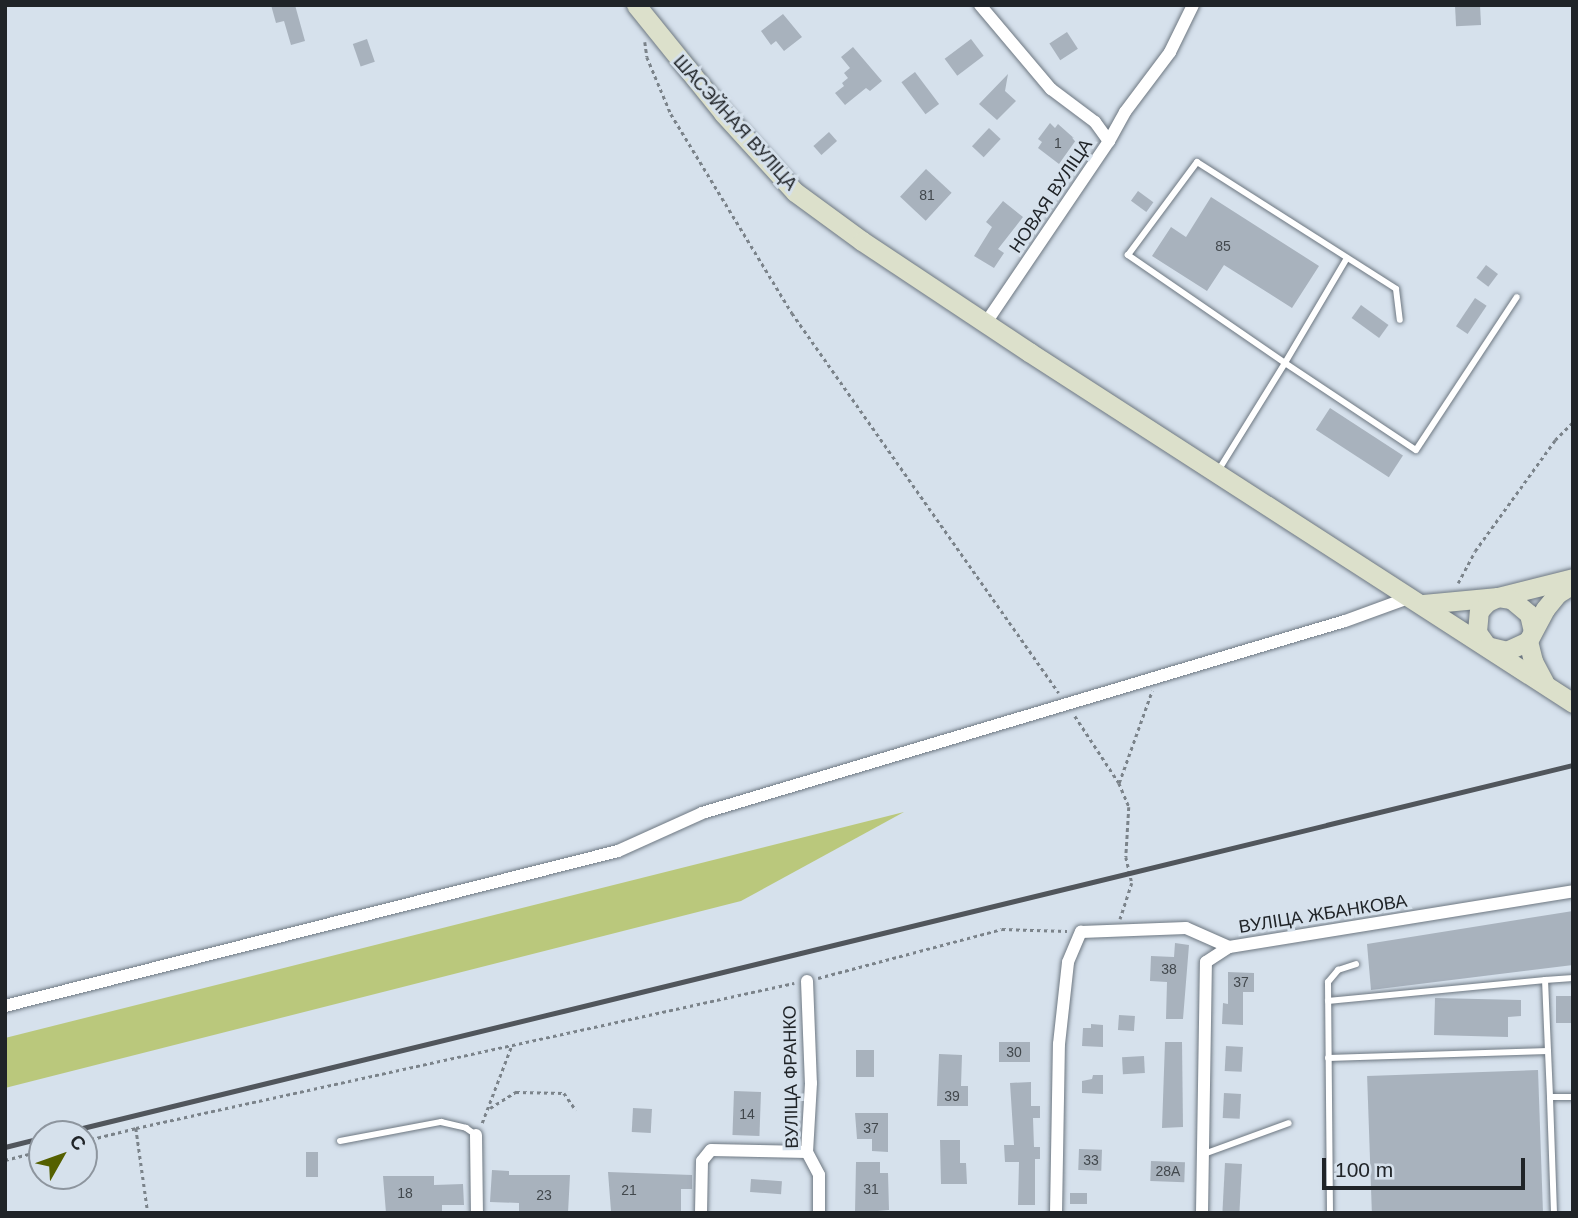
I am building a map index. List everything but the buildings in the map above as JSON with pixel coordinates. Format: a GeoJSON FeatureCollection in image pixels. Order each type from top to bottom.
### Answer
{"type":"FeatureCollection","features":[{"type":"Feature","properties":{"kind":"main road","name":"ШАСЭЙНАЯ ВУЛІЦА"},"geometry":{"type":"LineString","coordinates":[[644,8],[771,170],[795,191],[914,276],[1573,703]]}},
{"type":"Feature","properties":{"kind":"main road"},"geometry":{"type":"LineString","coordinates":[[1417,601],[1449,602],[1498,597],[1573,578]]}},
{"type":"Feature","properties":{"kind":"main road"},"geometry":{"type":"LineString","coordinates":[[1544,683],[1533,662],[1531,636],[1529,614],[1521,604],[1498,597],[1483,605],[1477,615],[1477,632],[1487,646],[1507,651],[1531,636],[1553,599],[1573,584]]}},
{"type":"Feature","properties":{"kind":"street","name":"НОВАЯ ВУЛІЦА"},"geometry":{"type":"LineString","coordinates":[[980,5],[1051,89],[1095,122],[1109,141],[986,323]]}},
{"type":"Feature","properties":{"kind":"street"},"geometry":{"type":"LineString","coordinates":[[1109,141],[1125,112],[1170,52],[1193,5]]}},
{"type":"Feature","properties":{"kind":"street"},"geometry":{"type":"LineString","coordinates":[[5,1006],[618,851],[702,813],[1417,601]]}},
{"type":"Feature","properties":{"kind":"street","name":"ВУЛІЦА ЖБАНКОВА"},"geometry":{"type":"LineString","coordinates":[[1202,1213],[1206,962],[1229,947],[1573,891]]}},
{"type":"Feature","properties":{"kind":"street"},"geometry":{"type":"LineString","coordinates":[[1056,1213],[1059,1044],[1068,962],[1081,932],[1186,929],[1229,947]]}},
{"type":"Feature","properties":{"kind":"street","name":"ВУЛІЦА ФРАНКО"},"geometry":{"type":"LineString","coordinates":[[807,981],[811,1083],[807,1152],[818,1175],[819,1213]]}},
{"type":"Feature","properties":{"kind":"street"},"geometry":{"type":"LineString","coordinates":[[476,1135],[477,1213]]}},
{"type":"Feature","properties":{"kind":"street"},"geometry":{"type":"LineString","coordinates":[[701,1213],[702,1161],[711,1150],[807,1152]]}},
{"type":"Feature","properties":{"kind":"lane"},"geometry":{"type":"LineString","coordinates":[[1400,320],[1396,289],[1197,162],[1128,255],[1416,450],[1517,298]]}},
{"type":"Feature","properties":{"kind":"lane"},"geometry":{"type":"LineString","coordinates":[[1217,472],[1347,258]]}},
{"type":"Feature","properties":{"kind":"lane"},"geometry":{"type":"LineString","coordinates":[[1330,1213],[1328,982],[1338,970],[1356,964]]}},
{"type":"Feature","properties":{"kind":"lane"},"geometry":{"type":"LineString","coordinates":[[1328,1000],[1573,978]]}},
{"type":"Feature","properties":{"kind":"lane"},"geometry":{"type":"LineString","coordinates":[[1545,980],[1554,1213]]}},
{"type":"Feature","properties":{"kind":"lane"},"geometry":{"type":"LineString","coordinates":[[1328,1058],[1548,1051]]}},
{"type":"Feature","properties":{"kind":"lane"},"geometry":{"type":"LineString","coordinates":[[1550,1097],[1573,1097]]}},
{"type":"Feature","properties":{"kind":"lane"},"geometry":{"type":"LineString","coordinates":[[340,1141],[441,1122],[466,1128],[476,1135]]}},
{"type":"Feature","properties":{"kind":"lane"},"geometry":{"type":"LineString","coordinates":[[1202,1155],[1289,1123]]}},
{"type":"Feature","properties":{"kind":"path"},"geometry":{"type":"LineString","coordinates":[[644,8],[647,57],[671,114],[792,313],[1068,706],[1119,783],[1129,807],[1126,857],[1132,883],[1119,929]]}},
{"type":"Feature","properties":{"kind":"path"},"geometry":{"type":"LineString","coordinates":[[1449,602],[1475,551],[1555,440],[1573,422]]}},
{"type":"Feature","properties":{"kind":"path"},"geometry":{"type":"LineString","coordinates":[[1119,783],[1140,717],[1158,678]]}},
{"type":"Feature","properties":{"kind":"path"},"geometry":{"type":"LineString","coordinates":[[98,1137],[807,981],[1002,929],[1081,932]]}},
{"type":"Feature","properties":{"kind":"path"},"geometry":{"type":"LineString","coordinates":[[476,1135],[490,1108],[512,1046]]}},
{"type":"Feature","properties":{"kind":"path"},"geometry":{"type":"LineString","coordinates":[[490,1108],[516,1092],[564,1093],[576,1110]]}},
{"type":"Feature","properties":{"kind":"path"},"geometry":{"type":"LineString","coordinates":[[136,1128],[148,1213]]}},
{"type":"Feature","properties":{"kind":"path"},"geometry":{"type":"LineString","coordinates":[[5,1160],[28,1154]]}},
{"type":"Feature","properties":{"kind":"green space"},"geometry":{"type":"Polygon","coordinates":[[[904,812],[741,901],[5,1088],[5,1038],[904,812]]]}},
{"type":"Feature","properties":{"kind":"railway"},"geometry":{"type":"LineString","coordinates":[[98,1124],[1573,765]]}},
{"type":"Feature","properties":{"kind":"railway"},"geometry":{"type":"LineString","coordinates":[[5,1147],[28,1141]]}}]}
